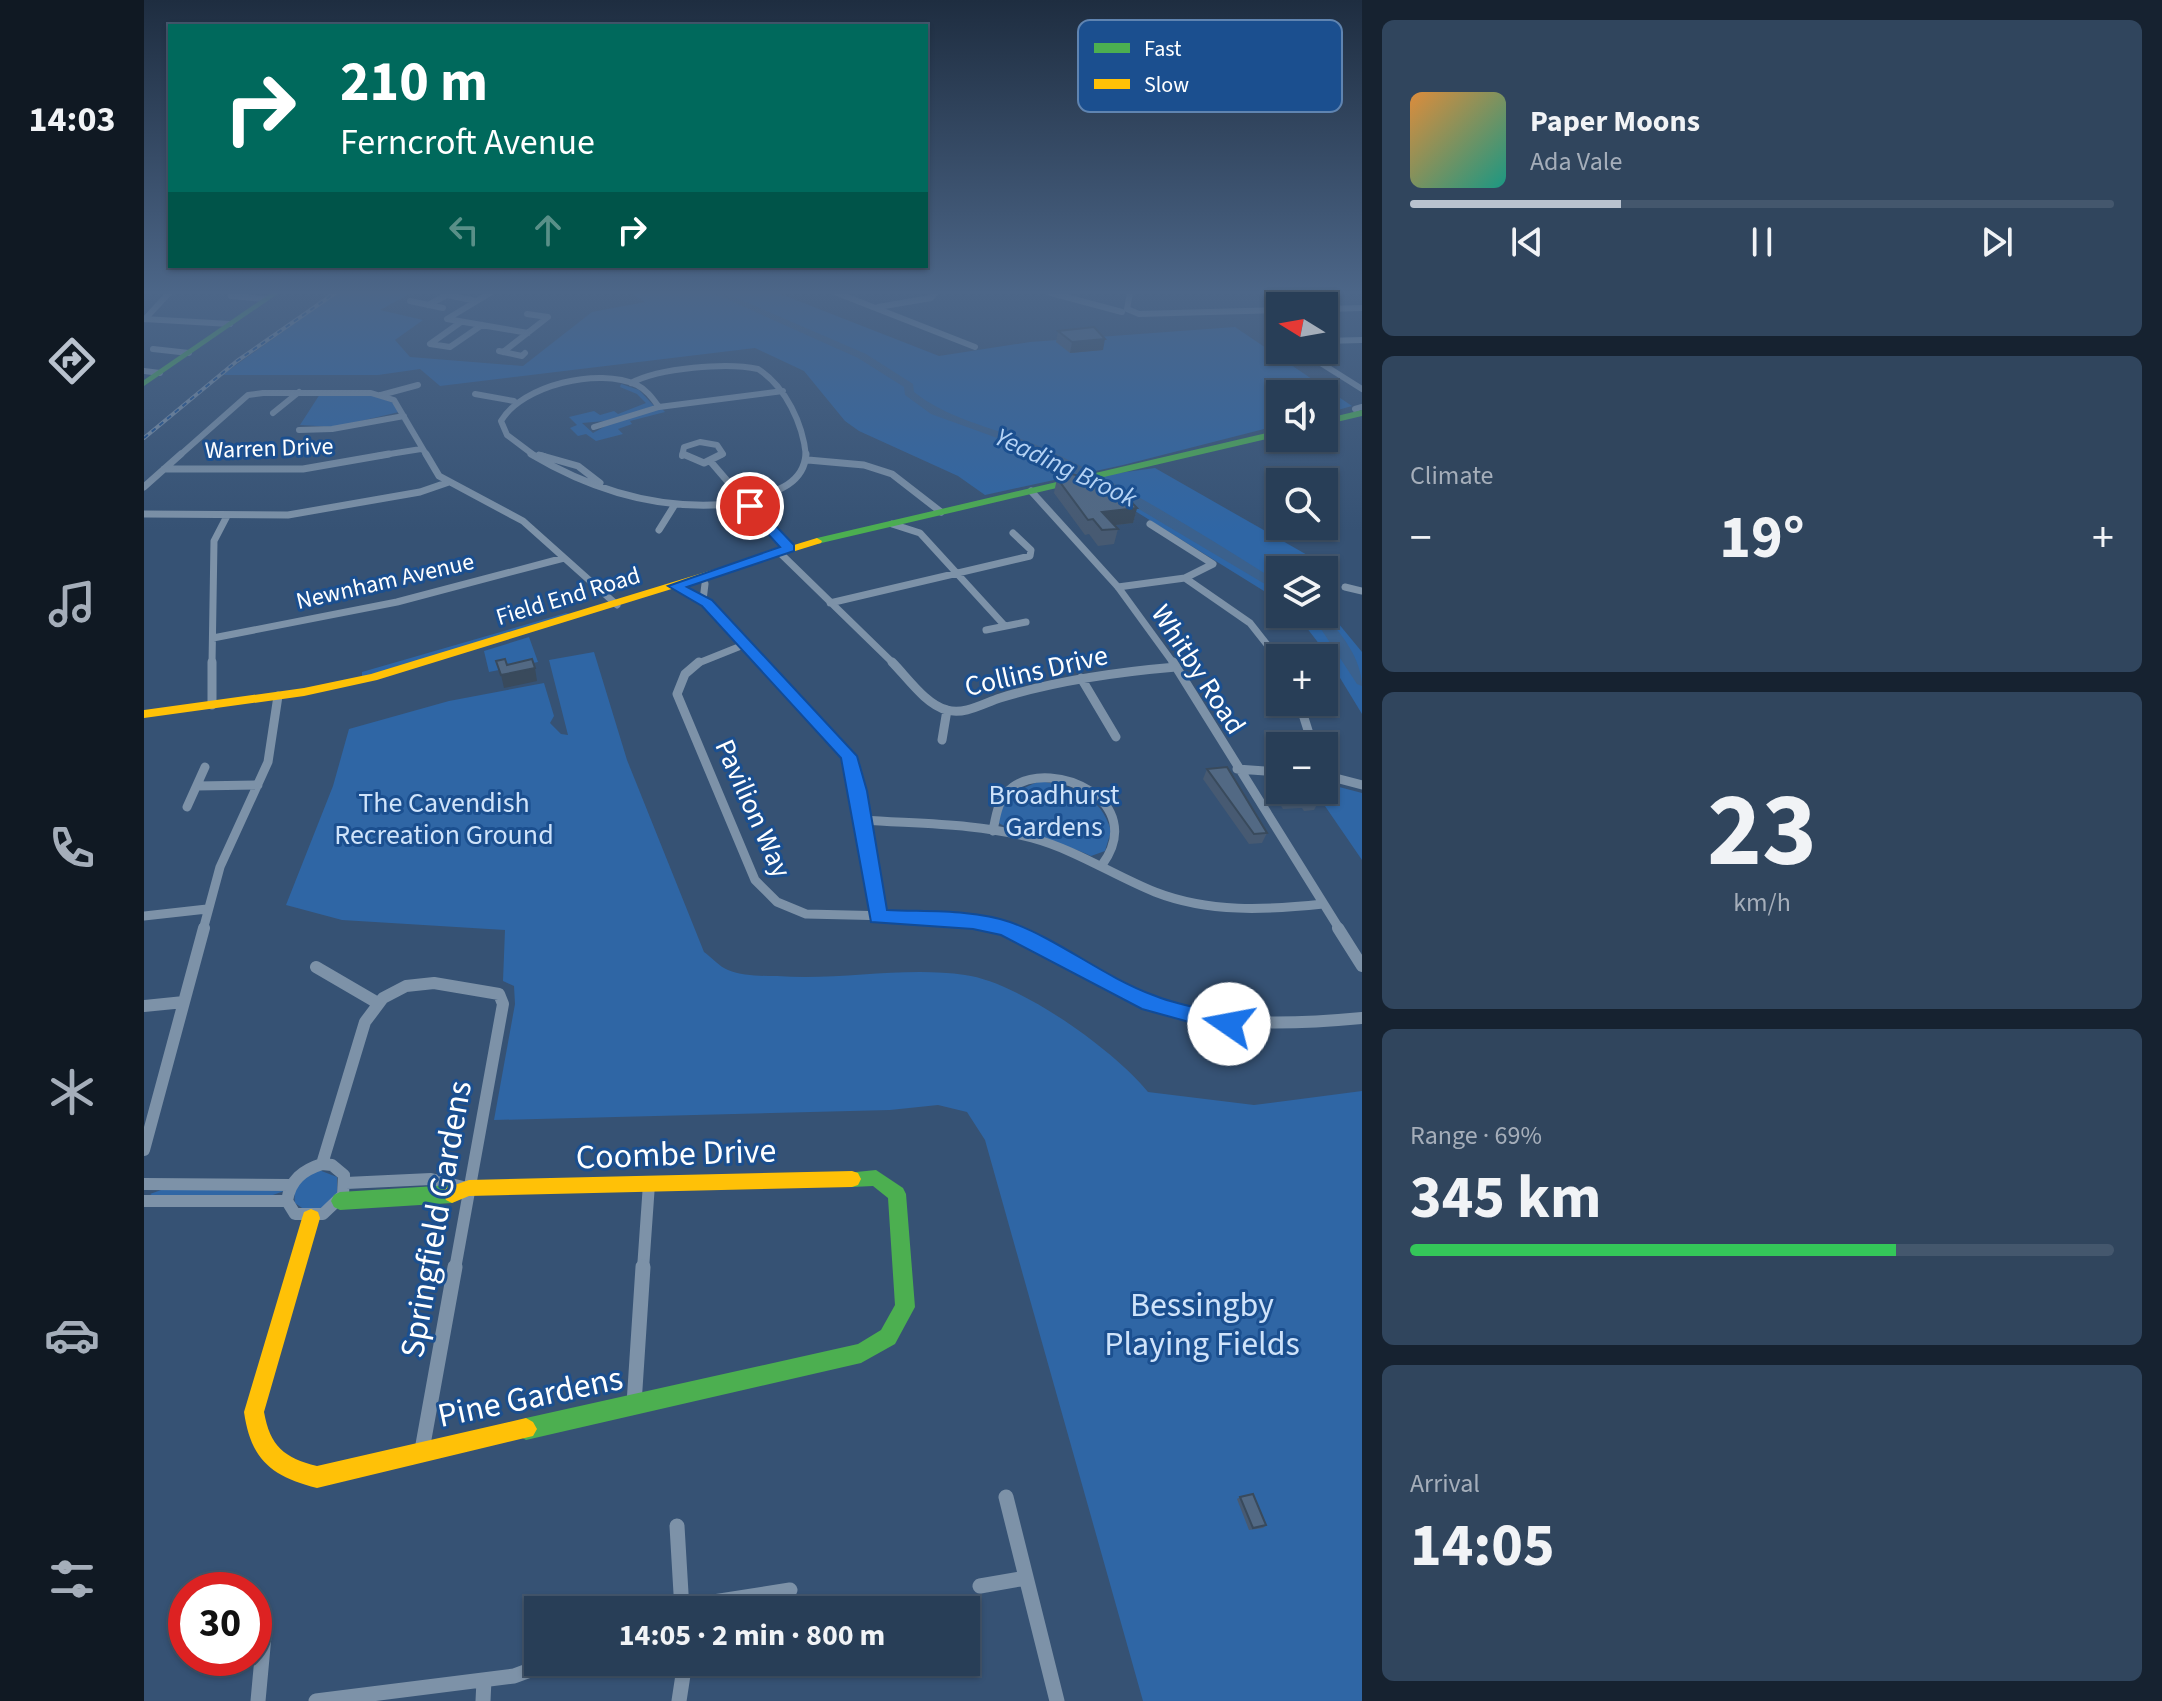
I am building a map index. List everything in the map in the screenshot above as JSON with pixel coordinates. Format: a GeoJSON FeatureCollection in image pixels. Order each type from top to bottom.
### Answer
{"type":"FeatureCollection","features":[{"type":"Feature","properties":{"kind":"street"},"geometry":{"type":"LineString","coordinates":[[155,372],[160,373]]}},
{"type":"Feature","properties":{"kind":"street"},"geometry":{"type":"LineString","coordinates":[[475,394],[514,401],[559,385],[631,383],[656,375],[680,372]]}},
{"type":"Feature","properties":{"kind":"street"},"geometry":{"type":"LineString","coordinates":[[514,401],[503,414],[501,427],[552,466],[614,491],[674,506],[750,501],[789,483],[799,475],[808,460],[806,444],[783,391],[764,372]]}},
{"type":"Feature","properties":{"kind":"street"},"geometry":{"type":"LineString","coordinates":[[1336,372],[1362,389]]}},
{"type":"Feature","properties":{"kind":"street"},"geometry":{"type":"LineString","coordinates":[[144,384],[160,373]]}},
{"type":"Feature","properties":{"kind":"street"},"geometry":{"type":"LineString","coordinates":[[631,383],[648,393],[659,407]]}},
{"type":"Feature","properties":{"kind":"street"},"geometry":{"type":"LineString","coordinates":[[144,487],[248,395],[299,392],[381,395],[418,385]]}},
{"type":"Feature","properties":{"kind":"street"},"geometry":{"type":"LineString","coordinates":[[594,427],[659,407],[783,391]]}},
{"type":"Feature","properties":{"kind":"street"},"geometry":{"type":"LineString","coordinates":[[273,413],[299,392]]}},
{"type":"Feature","properties":{"kind":"street"},"geometry":{"type":"LineString","coordinates":[[381,395],[394,400],[432,469],[449,482],[523,521],[617,605]]}},
{"type":"Feature","properties":{"kind":"street"},"geometry":{"type":"LineString","coordinates":[[1338,417],[1360,410]]}},
{"type":"Feature","properties":{"kind":"street"},"geometry":{"type":"LineString","coordinates":[[299,430],[332,429],[404,416]]}},
{"type":"Feature","properties":{"kind":"street","name":"Field End Road"},"geometry":{"type":"LineString","coordinates":[[144,714],[278,696],[373,677],[617,605],[784,550],[1266,436]]}},
{"type":"Feature","properties":{"kind":"street"},"geometry":{"type":"LineString","coordinates":[[700,442],[717,445],[723,454],[711,462],[689,461],[682,457],[681,450],[700,442]]}},
{"type":"Feature","properties":{"kind":"street","name":"Warren Drive"},"geometry":{"type":"LineString","coordinates":[[164,469],[303,469],[421,449]]}},
{"type":"Feature","properties":{"kind":"street"},"geometry":{"type":"LineString","coordinates":[[808,460],[864,465],[892,474],[941,512]]}},
{"type":"Feature","properties":{"kind":"street"},"geometry":{"type":"LineString","coordinates":[[711,462],[740,500]]}},
{"type":"Feature","properties":{"kind":"street"},"geometry":{"type":"LineString","coordinates":[[144,514],[227,516],[316,512],[420,492],[449,482]]}},
{"type":"Feature","properties":{"kind":"street","name":"Whitby Road"},"geometry":{"type":"LineString","coordinates":[[1031,491],[1118,587],[1176,667],[1362,966]]}},
{"type":"Feature","properties":{"kind":"street","name":"Collins Drive"},"geometry":{"type":"LineString","coordinates":[[750,501],[784,550],[830,603],[933,703],[947,710],[963,711],[1002,697],[1081,678],[1176,667]]}},
{"type":"Feature","properties":{"kind":"street"},"geometry":{"type":"LineString","coordinates":[[659,530],[674,506]]}},
{"type":"Feature","properties":{"kind":"street"},"geometry":{"type":"LineString","coordinates":[[212,705],[214,541],[227,516]]}},
{"type":"Feature","properties":{"kind":"street"},"geometry":{"type":"LineString","coordinates":[[920,533],[924,516]]}},
{"type":"Feature","properties":{"kind":"street"},"geometry":{"type":"LineString","coordinates":[[892,524],[920,533],[1005,626]]}},
{"type":"Feature","properties":{"kind":"street"},"geometry":{"type":"LineString","coordinates":[[1118,587],[1185,578],[1213,567],[1213,564],[1150,524]]}},
{"type":"Feature","properties":{"kind":"street"},"geometry":{"type":"LineString","coordinates":[[830,603],[1030,556],[1031,550],[1013,533]]}},
{"type":"Feature","properties":{"kind":"street","name":"Newnham Avenue"},"geometry":{"type":"LineString","coordinates":[[213,638],[397,602],[564,558]]}},
{"type":"Feature","properties":{"kind":"street"},"geometry":{"type":"LineString","coordinates":[[1185,578],[1248,619],[1270,644]]}},
{"type":"Feature","properties":{"kind":"street"},"geometry":{"type":"LineString","coordinates":[[703,600],[705,584]]}},
{"type":"Feature","properties":{"kind":"street"},"geometry":{"type":"LineString","coordinates":[[675,586],[703,600],[849,756],[863,820],[878,917]]}},
{"type":"Feature","properties":{"kind":"street"},"geometry":{"type":"LineString","coordinates":[[1345,587],[1362,591]]}},
{"type":"Feature","properties":{"kind":"street"},"geometry":{"type":"LineString","coordinates":[[986,630],[1026,622]]}},
{"type":"Feature","properties":{"kind":"street","name":"Pavilion Way"},"geometry":{"type":"LineString","coordinates":[[746,644],[685,670],[677,682],[677,694],[755,880],[766,895],[782,907],[806,914],[973,922],[1004,928],[1036,941],[1094,977],[1149,1003],[1229,1024],[1271,1027],[1362,1018]]}},
{"type":"Feature","properties":{"kind":"street"},"geometry":{"type":"LineString","coordinates":[[1081,678],[1116,737]]}},
{"type":"Feature","properties":{"kind":"street"},"geometry":{"type":"LineString","coordinates":[[144,1150],[207,909],[232,837],[258,785],[274,740],[278,696]]}},
{"type":"Feature","properties":{"kind":"street"},"geometry":{"type":"LineString","coordinates":[[942,740],[947,710]]}},
{"type":"Feature","properties":{"kind":"street"},"geometry":{"type":"LineString","coordinates":[[187,807],[205,767]]}},
{"type":"Feature","properties":{"kind":"street"},"geometry":{"type":"LineString","coordinates":[[1237,769],[1266,771]]}},
{"type":"Feature","properties":{"kind":"street"},"geometry":{"type":"LineString","coordinates":[[993,831],[993,812],[1000,799],[1037,778],[1065,778],[1092,794],[1116,821],[1117,838],[1102,865]]}},
{"type":"Feature","properties":{"kind":"street"},"geometry":{"type":"LineString","coordinates":[[1338,779],[1362,785]]}},
{"type":"Feature","properties":{"kind":"street"},"geometry":{"type":"LineString","coordinates":[[197,786],[258,785]]}},
{"type":"Feature","properties":{"kind":"street"},"geometry":{"type":"LineString","coordinates":[[863,820],[993,831],[1046,842],[1102,865],[1154,892],[1199,905],[1252,909],[1323,904]]}},
{"type":"Feature","properties":{"kind":"street"},"geometry":{"type":"LineString","coordinates":[[144,916],[207,909]]}},
{"type":"Feature","properties":{"kind":"street"},"geometry":{"type":"LineString","coordinates":[[316,967],[376,1002],[365,1022],[322,1164]]}},
{"type":"Feature","properties":{"kind":"street","name":"Springfield Gardens"},"geometry":{"type":"LineString","coordinates":[[376,1002],[406,985],[425,982],[495,991],[502,998],[422,1450]]}},
{"type":"Feature","properties":{"kind":"street"},"geometry":{"type":"LineString","coordinates":[[144,1006],[184,1002]]}},
{"type":"Feature","properties":{"kind":"street"},"geometry":{"type":"LineString","coordinates":[[311,1218],[295,1214],[287,1201],[291,1185],[304,1171],[322,1164],[339,1169],[346,1183],[340,1201]]}},
{"type":"Feature","properties":{"kind":"street","name":"Coombe Drive"},"geometry":{"type":"LineString","coordinates":[[346,1183],[431,1179],[469,1188],[867,1176],[885,1181]]}},
{"type":"Feature","properties":{"kind":"street","name":"Pine Gardens"},"geometry":{"type":"LineString","coordinates":[[311,1218],[254,1412],[262,1449],[283,1469],[317,1477],[422,1450],[861,1353],[888,1337],[905,1307],[899,1204],[893,1188],[885,1181]]}},
{"type":"Feature","properties":{"kind":"street"},"geometry":{"type":"LineString","coordinates":[[144,1184],[291,1185]]}},
{"type":"Feature","properties":{"kind":"street"},"geometry":{"type":"LineString","coordinates":[[634,1404],[649,1184]]}},
{"type":"Feature","properties":{"kind":"street","name":"Coombe Drive"},"geometry":{"type":"LineString","coordinates":[[311,1218],[327,1213],[340,1201],[444,1196],[469,1188]]}},
{"type":"Feature","properties":{"kind":"street"},"geometry":{"type":"LineString","coordinates":[[144,1201],[287,1201]]}},
{"type":"Feature","properties":{"kind":"street"},"geometry":{"type":"LineString","coordinates":[[1006,1497],[1057,1701]]}},
{"type":"Feature","properties":{"kind":"street"},"geometry":{"type":"LineString","coordinates":[[677,1526],[681,1596]]}},
{"type":"Feature","properties":{"kind":"street"},"geometry":{"type":"LineString","coordinates":[[980,1586],[1026,1578]]}},
{"type":"Feature","properties":{"kind":"street"},"geometry":{"type":"LineString","coordinates":[[754,1596],[790,1590]]}},
{"type":"Feature","properties":{"kind":"street"},"geometry":{"type":"LineString","coordinates":[[316,1701],[524,1672]]}},
{"type":"Feature","properties":{"kind":"street"},"geometry":{"type":"LineString","coordinates":[[258,1701],[260,1676]]}},
{"type":"Feature","properties":{"kind":"street"},"geometry":{"type":"LineString","coordinates":[[679,1701],[683,1676]]}},
{"type":"Feature","properties":{"kind":"street"},"geometry":{"type":"LineString","coordinates":[[483,1701],[484,1680]]}},
{"type":"Feature","properties":{"kind":"green space"},"geometry":{"type":"Polygon","coordinates":[[[226,372],[396,372],[222,375],[226,372]]]}},
{"type":"Feature","properties":{"kind":"green space"},"geometry":{"type":"Polygon","coordinates":[[[424,372],[553,372],[440,386],[424,372]]]}},
{"type":"Feature","properties":{"kind":"green space"},"geometry":{"type":"Polygon","coordinates":[[[805,372],[1302,372],[1313,380],[1266,380],[1266,429],[1123,465],[985,495],[958,476],[859,431],[845,421],[805,372]]]}},
{"type":"Feature","properties":{"kind":"green space"},"geometry":{"type":"Polygon","coordinates":[[[621,384],[639,390],[654,406],[605,421],[582,423],[593,433],[609,424],[661,408],[665,412],[630,421],[632,424],[618,429],[623,434],[596,441],[586,434],[578,436],[570,428],[577,425],[569,417],[594,411],[600,415],[614,411],[618,414],[646,403],[637,394],[620,387],[621,384]]]}},
{"type":"Feature","properties":{"kind":"green space"},"geometry":{"type":"Polygon","coordinates":[[[320,394],[369,394],[394,403],[399,412],[335,427],[300,425],[320,394]]]}},
{"type":"Feature","properties":{"kind":"green space"},"geometry":{"type":"Polygon","coordinates":[[[1338,397],[1352,406],[1338,410],[1338,397]]]}},
{"type":"Feature","properties":{"kind":"green space"},"geometry":{"type":"Polygon","coordinates":[[[1155,468],[1266,531],[1266,540],[1281,540],[1309,556],[1266,556],[1266,592],[1082,478],[1155,468]]]}},
{"type":"Feature","properties":{"kind":"green space"},"geometry":{"type":"Polygon","coordinates":[[[566,613],[575,615],[362,677],[362,672],[566,613]]]}},
{"type":"Feature","properties":{"kind":"green space"},"geometry":{"type":"Polygon","coordinates":[[[1338,623],[1362,652],[1362,714],[1338,675],[1338,644],[1319,644],[1307,628],[1338,628],[1338,623]]]}},
{"type":"Feature","properties":{"kind":"green space"},"geometry":{"type":"Polygon","coordinates":[[[529,637],[538,662],[489,672],[484,651],[529,637]]]}},
{"type":"Feature","properties":{"kind":"green space"},"geometry":{"type":"Polygon","coordinates":[[[594,652],[627,760],[704,952],[725,969],[746,975],[824,977],[918,972],[965,975],[987,980],[1012,990],[1064,1020],[1113,1057],[1148,1092],[1254,1105],[1362,1091],[1362,1701],[1143,1701],[985,1140],[967,1112],[938,1105],[890,1110],[494,1120],[515,1004],[514,986],[503,981],[505,930],[342,920],[286,905],[333,786],[349,729],[449,701],[544,683],[554,716],[550,723],[561,734],[568,735],[549,660],[594,652]]]}},
{"type":"Feature","properties":{"kind":"green space","name":"Broadhurst Gardens"},"geometry":{"type":"Polygon","coordinates":[[[1040,781],[1064,786],[1093,801],[1111,831],[1105,851],[1091,856],[999,823],[999,814],[1006,801],[1018,791],[1040,781]]]}},
{"type":"Feature","properties":{"kind":"green space"},"geometry":{"type":"Polygon","coordinates":[[[1338,787],[1362,793],[1362,860],[1324,804],[1338,804],[1338,787]]]}},
{"type":"Feature","properties":{"kind":"green space"},"geometry":{"type":"Polygon","coordinates":[[[319,1170],[337,1177],[337,1196],[319,1210],[305,1210],[295,1203],[295,1191],[304,1179],[319,1170]]]}},
{"type":"Feature","properties":{"kind":"green space"},"geometry":{"type":"Polygon","coordinates":[[[161,1190],[284,1191],[270,1196],[155,1197],[150,1194],[161,1190]]]}},
{"type":"Feature","properties":{"kind":"building"},"geometry":{"type":"Polygon","coordinates":[[[1072,474],[1090,479],[1106,492],[1120,490],[1137,508],[1102,512],[1118,529],[1102,530],[1093,519],[1088,520],[1057,478],[1072,474]]]}},
{"type":"Feature","properties":{"kind":"building"},"geometry":{"type":"Polygon","coordinates":[[[505,659],[507,665],[532,659],[535,668],[501,675],[496,661],[505,659]]]}},
{"type":"Feature","properties":{"kind":"building"},"geometry":{"type":"Polygon","coordinates":[[[1227,767],[1267,833],[1254,834],[1207,769],[1227,767]]]}},
{"type":"Feature","properties":{"kind":"building"},"geometry":{"type":"Polygon","coordinates":[[[1253,1494],[1266,1525],[1253,1528],[1240,1497],[1253,1494]]]}},
{"type":"Feature","properties":{"kind":"waterway","name":"Yeading Brook"},"geometry":{"type":"LineString","coordinates":[[888,372],[909,386],[909,393],[935,411],[1037,449],[1100,480],[1266,580]]}},
{"type":"Feature","properties":{"kind":"waterway","name":"Yeading Brook"},"geometry":{"type":"LineString","coordinates":[[1328,628],[1362,681]]}},
{"type":"Feature","properties":{"kind":"railway"},"geometry":{"type":"LineString","coordinates":[[144,438],[223,372]]}},
{"type":"Feature","properties":{"kind":"traffic: fast"},"geometry":{"type":"LineString","coordinates":[[144,384],[161,372]]}},
{"type":"Feature","properties":{"kind":"traffic: fast"},"geometry":{"type":"LineString","coordinates":[[1338,419],[1362,413]]}},
{"type":"Feature","properties":{"kind":"traffic: fast"},"geometry":{"type":"LineString","coordinates":[[817,541],[1266,436]]}},
{"type":"Feature","properties":{"kind":"traffic: fast"},"geometry":{"type":"LineString","coordinates":[[526,1429],[861,1353],[888,1337],[905,1307],[897,1194],[876,1178],[852,1179]]}},
{"type":"Feature","properties":{"kind":"traffic: fast"},"geometry":{"type":"LineString","coordinates":[[340,1201],[452,1194]]}},
{"type":"Feature","properties":{"kind":"traffic: slow"},"geometry":{"type":"LineString","coordinates":[[144,714],[304,692],[373,677],[817,541]]}},
{"type":"Feature","properties":{"kind":"traffic: slow"},"geometry":{"type":"LineString","coordinates":[[452,1194],[469,1188],[852,1179]]}},
{"type":"Feature","properties":{"kind":"traffic: slow"},"geometry":{"type":"LineString","coordinates":[[311,1218],[254,1412],[260,1438],[272,1456],[291,1469],[317,1477],[526,1429]]}},
{"type":"Feature","properties":{"kind":"route"},"geometry":{"type":"LineString","coordinates":[[750,506],[789,548],[675,586],[707,603],[849,756],[858,791],[878,917],[973,922],[1004,928],[1036,941],[1094,977],[1149,1003],[1229,1024]]}},
{"type":"Feature","properties":{"kind":"park label","name":"The Cavendish Recreation Ground"},"geometry":{"type":"Point","coordinates":[444,818]}},
{"type":"Feature","properties":{"kind":"park label","name":"Bessingby Playing Fields"},"geometry":{"type":"Point","coordinates":[1202,1324]}}]}
